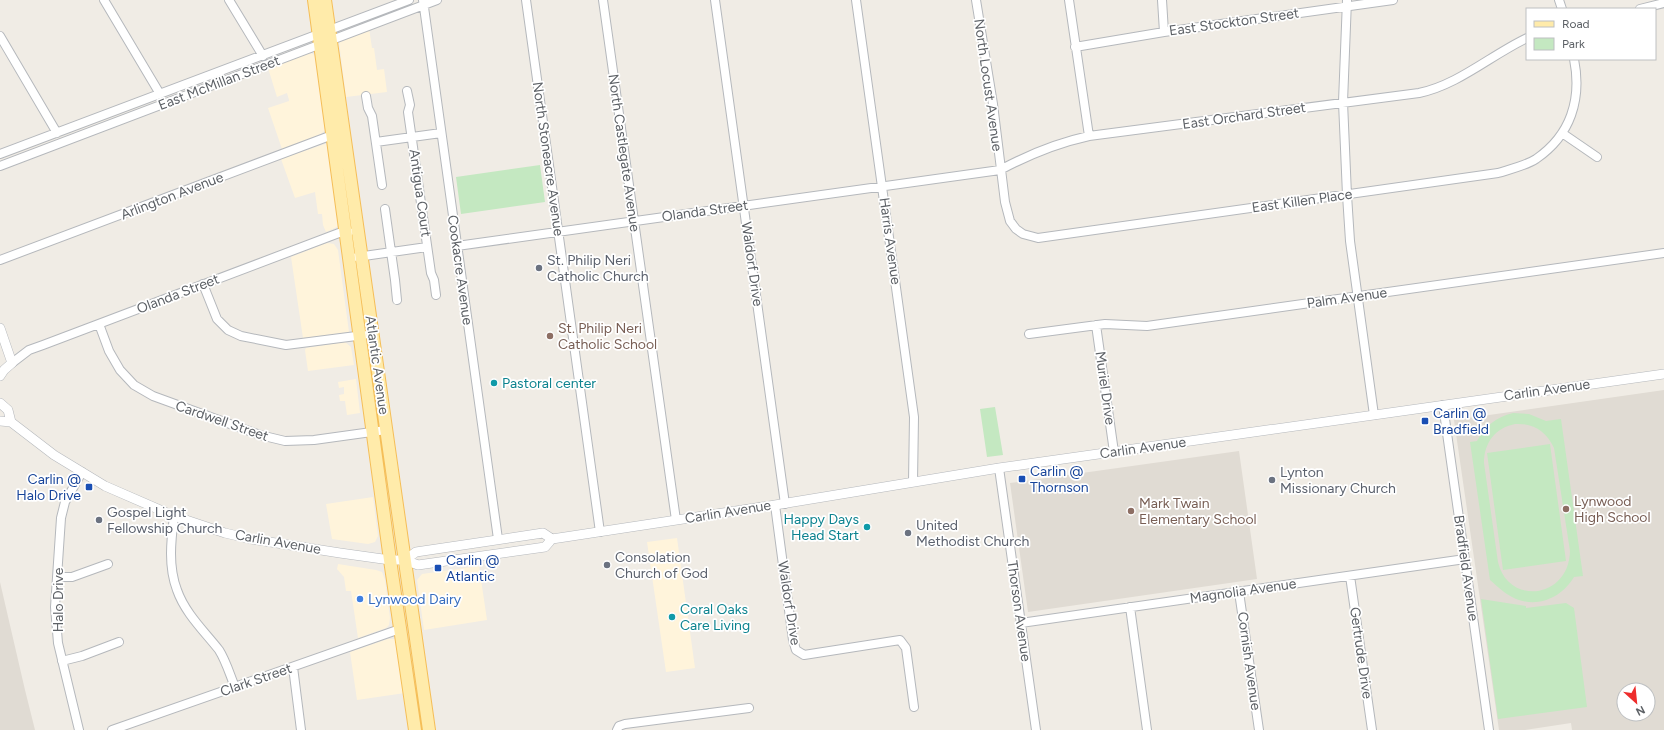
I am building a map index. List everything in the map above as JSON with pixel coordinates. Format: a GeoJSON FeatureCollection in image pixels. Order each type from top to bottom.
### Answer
{"type":"FeatureCollection","features":[{"type":"Feature","properties":{"kind":"main road","name":"Atlantic Avenue"},"geometry":{"type":"LineString","coordinates":[[314,0],[325,37]]}},
{"type":"Feature","properties":{"kind":"main road","name":"Atlantic Avenue"},"geometry":{"type":"LineString","coordinates":[[325,0],[325,37],[338,135],[349,258],[372,432],[415,730]]}},
{"type":"Feature","properties":{"kind":"main road","name":"Atlantic Avenue"},"geometry":{"type":"LineString","coordinates":[[338,135],[362,256],[429,730]]}},
{"type":"Feature","properties":{"kind":"street"},"geometry":{"type":"LineString","coordinates":[[104,0],[160,94]]}},
{"type":"Feature","properties":{"kind":"street"},"geometry":{"type":"LineString","coordinates":[[229,0],[263,56]]}},
{"type":"Feature","properties":{"kind":"street","name":"East McMillan Street"},"geometry":{"type":"LineString","coordinates":[[0,166],[325,37],[409,0]]}},
{"type":"Feature","properties":{"kind":"street","name":"East McMillan Street"},"geometry":{"type":"LineString","coordinates":[[0,154],[263,56],[325,37],[423,3],[437,0]]}},
{"type":"Feature","properties":{"kind":"street","name":"North Stoneacre Avenue"},"geometry":{"type":"LineString","coordinates":[[526,0],[600,532]]}},
{"type":"Feature","properties":{"kind":"street","name":"North Castlegate Avenue"},"geometry":{"type":"LineString","coordinates":[[603,0],[676,520]]}},
{"type":"Feature","properties":{"kind":"street","name":"Waldorf Drive"},"geometry":{"type":"LineString","coordinates":[[715,0],[785,504]]}},
{"type":"Feature","properties":{"kind":"street","name":"Harris Avenue"},"geometry":{"type":"LineString","coordinates":[[856,0],[914,417],[912,482]]}},
{"type":"Feature","properties":{"kind":"street","name":"North Locust Avenue"},"geometry":{"type":"LineString","coordinates":[[976,0],[992,104],[1000,170]]}},
{"type":"Feature","properties":{"kind":"street"},"geometry":{"type":"LineString","coordinates":[[1069,0],[1089,136]]}},
{"type":"Feature","properties":{"kind":"street"},"geometry":{"type":"LineString","coordinates":[[1162,0],[1164,32]]}},
{"type":"Feature","properties":{"kind":"street","name":"East Stockton Street"},"geometry":{"type":"LineString","coordinates":[[1075,47],[1347,3],[1393,0]]}},
{"type":"Feature","properties":{"kind":"street","name":"Cookacre Avenue"},"geometry":{"type":"LineString","coordinates":[[423,3],[498,539]]}},
{"type":"Feature","properties":{"kind":"street"},"geometry":{"type":"LineString","coordinates":[[1347,3],[1343,102],[1350,241],[1374,415]]}},
{"type":"Feature","properties":{"kind":"street"},"geometry":{"type":"LineString","coordinates":[[1644,8],[1664,3]]}},
{"type":"Feature","properties":{"kind":"street"},"geometry":{"type":"LineString","coordinates":[[0,36],[57,133]]}},
{"type":"Feature","properties":{"kind":"street","name":"East Orchard Street"},"geometry":{"type":"LineString","coordinates":[[953,175],[1000,170],[1023,158],[1068,140],[1089,136],[1434,90],[1526,39]]}},
{"type":"Feature","properties":{"kind":"street","name":"East Killen Place"},"geometry":{"type":"LineString","coordinates":[[1000,170],[1005,202],[1010,221],[1016,229],[1023,234],[1038,238],[1498,173],[1518,167],[1535,159],[1548,149],[1562,133],[1574,111],[1577,73],[1574,60]]}},
{"type":"Feature","properties":{"kind":"street","name":"Antigua Court"},"geometry":{"type":"LineString","coordinates":[[407,91],[410,105],[408,112],[427,247],[436,295]]}},
{"type":"Feature","properties":{"kind":"street"},"geometry":{"type":"LineString","coordinates":[[366,96],[368,108],[372,116],[382,185]]}},
{"type":"Feature","properties":{"kind":"street"},"geometry":{"type":"LineString","coordinates":[[376,142],[441,133]]}},
{"type":"Feature","properties":{"kind":"street"},"geometry":{"type":"LineString","coordinates":[[1562,133],[1597,157]]}},
{"type":"Feature","properties":{"kind":"street","name":"Arlington Avenue"},"geometry":{"type":"LineString","coordinates":[[0,260],[338,135]]}},
{"type":"Feature","properties":{"kind":"street","name":"Olanda Street"},"geometry":{"type":"LineString","coordinates":[[457,246],[953,175]]}},
{"type":"Feature","properties":{"kind":"street"},"geometry":{"type":"LineString","coordinates":[[385,209],[396,300]]}},
{"type":"Feature","properties":{"kind":"street","name":"Olanda Street"},"geometry":{"type":"LineString","coordinates":[[1,373],[12,362],[29,350],[339,233],[358,230]]}},
{"type":"Feature","properties":{"kind":"street"},"geometry":{"type":"LineString","coordinates":[[349,258],[427,247]]}},
{"type":"Feature","properties":{"kind":"street","name":"Palm Avenue"},"geometry":{"type":"LineString","coordinates":[[1029,334],[1105,324],[1147,326],[1664,253]]}},
{"type":"Feature","properties":{"kind":"street"},"geometry":{"type":"LineString","coordinates":[[203,284],[217,319],[224,327],[234,334],[286,345],[373,333]]}},
{"type":"Feature","properties":{"kind":"street","name":"Cardwell Street"},"geometry":{"type":"LineString","coordinates":[[99,324],[109,351],[120,370],[134,385],[153,396],[276,440],[303,441],[386,430]]}},
{"type":"Feature","properties":{"kind":"street","name":"Muriel Drive"},"geometry":{"type":"LineString","coordinates":[[1096,325],[1114,452]]}},
{"type":"Feature","properties":{"kind":"street"},"geometry":{"type":"LineString","coordinates":[[0,328],[12,362]]}},
{"type":"Feature","properties":{"kind":"street","name":"Carlin Avenue"},"geometry":{"type":"LineString","coordinates":[[0,403],[8,410],[11,422],[45,449],[82,472],[129,498],[174,516],[225,533],[251,539],[390,560],[405,560],[418,565],[545,547],[552,539],[785,504],[999,468],[1664,374]]}},
{"type":"Feature","properties":{"kind":"street","name":"Bradfield Avenue"},"geometry":{"type":"LineString","coordinates":[[1443,405],[1489,730]]}},
{"type":"Feature","properties":{"kind":"street"},"geometry":{"type":"LineString","coordinates":[[0,421],[11,422]]}},
{"type":"Feature","properties":{"kind":"street","name":"Thorson Avenue"},"geometry":{"type":"LineString","coordinates":[[999,468],[1036,730]]}},
{"type":"Feature","properties":{"kind":"street","name":"Halo Drive"},"geometry":{"type":"LineString","coordinates":[[79,730],[62,661],[56,626],[60,523],[63,510],[82,472]]}},
{"type":"Feature","properties":{"kind":"street","name":"Waldorf Drive"},"geometry":{"type":"LineString","coordinates":[[775,505],[793,640],[798,653],[804,655],[897,639],[903,642],[906,648],[914,707]]}},
{"type":"Feature","properties":{"kind":"street"},"geometry":{"type":"LineString","coordinates":[[174,516],[171,559],[177,590],[189,614],[222,656],[235,687]]}},
{"type":"Feature","properties":{"kind":"street","name":"Carlin Avenue"},"geometry":{"type":"LineString","coordinates":[[405,560],[416,552],[498,539],[543,533],[552,539]]}},
{"type":"Feature","properties":{"kind":"street","name":"Magnolia Avenue"},"geometry":{"type":"LineString","coordinates":[[1021,623],[1465,559]]}},
{"type":"Feature","properties":{"kind":"street"},"geometry":{"type":"LineString","coordinates":[[57,577],[72,577],[108,564]]}},
{"type":"Feature","properties":{"kind":"street","name":"Gertrude Drive"},"geometry":{"type":"LineString","coordinates":[[1350,576],[1372,730]]}},
{"type":"Feature","properties":{"kind":"street","name":"Cornish Avenue"},"geometry":{"type":"LineString","coordinates":[[1239,592],[1259,730]]}},
{"type":"Feature","properties":{"kind":"street"},"geometry":{"type":"LineString","coordinates":[[1130,607],[1147,730]]}},
{"type":"Feature","properties":{"kind":"street","name":"Clark Street"},"geometry":{"type":"LineString","coordinates":[[112,730],[400,629]]}},
{"type":"Feature","properties":{"kind":"street"},"geometry":{"type":"LineString","coordinates":[[62,661],[82,656],[119,642]]}},
{"type":"Feature","properties":{"kind":"street"},"geometry":{"type":"LineString","coordinates":[[292,667],[301,730]]}},
{"type":"Feature","properties":{"kind":"street"},"geometry":{"type":"LineString","coordinates":[[617,729],[625,724],[749,708]]}},
{"type":"Feature","properties":{"kind":"shaded area"},"geometry":{"type":"Polygon","coordinates":[[[369,28],[377,70],[384,69],[387,92],[346,97],[339,42],[369,28]]]}},
{"type":"Feature","properties":{"kind":"shaded area"},"geometry":{"type":"Polygon","coordinates":[[[309,53],[315,56],[325,130],[321,134],[282,149],[268,108],[289,100],[287,93],[277,97],[268,68],[309,53]]]}},
{"type":"Feature","properties":{"kind":"shaded area"},"geometry":{"type":"Polygon","coordinates":[[[328,143],[339,223],[337,227],[326,232],[323,225],[322,214],[318,214],[315,192],[295,198],[281,159],[328,143]]]}},
{"type":"Feature","properties":{"kind":"shaded area"},"geometry":{"type":"Polygon","coordinates":[[[327,243],[334,244],[338,250],[349,332],[303,338],[291,257],[327,243]]]}},
{"type":"Feature","properties":{"kind":"shaded area"},"geometry":{"type":"Polygon","coordinates":[[[345,342],[351,347],[354,365],[308,371],[306,348],[345,342]]]}},
{"type":"Feature","properties":{"kind":"shaded area"},"geometry":{"type":"Polygon","coordinates":[[[356,379],[360,413],[347,415],[345,401],[340,401],[339,395],[344,394],[344,387],[339,388],[338,382],[356,379]]]}},
{"type":"Feature","properties":{"kind":"shaded area","name":"Lynwood High School"},"geometry":{"type":"Polygon","coordinates":[[[1664,390],[1664,730],[1572,730],[1571,723],[1525,730],[1499,730],[1454,420],[1664,390]]]}},
{"type":"Feature","properties":{"kind":"shaded area","name":"Mark Twain Elementary School"},"geometry":{"type":"Polygon","coordinates":[[[1239,451],[1257,579],[1028,612],[1010,483],[1239,451]]]}},
{"type":"Feature","properties":{"kind":"shaded area"},"geometry":{"type":"Polygon","coordinates":[[[373,497],[378,536],[375,542],[368,544],[332,539],[326,504],[373,497]]]}},
{"type":"Feature","properties":{"kind":"shaded area","name":"Coral Oaks Care Living"},"geometry":{"type":"Polygon","coordinates":[[[677,538],[695,668],[666,672],[647,542],[677,538]]]}},
{"type":"Feature","properties":{"kind":"shaded area"},"geometry":{"type":"Polygon","coordinates":[[[338,564],[382,572],[385,580],[390,618],[389,625],[386,628],[358,638],[351,591],[346,591],[344,577],[337,569],[338,564]]]}},
{"type":"Feature","properties":{"kind":"shaded area"},"geometry":{"type":"Polygon","coordinates":[[[479,566],[487,620],[424,630],[417,580],[422,574],[479,566]]]}},
{"type":"Feature","properties":{"kind":"shaded area"},"geometry":{"type":"Polygon","coordinates":[[[0,582],[25,690],[35,730],[0,730],[0,582]]]}},
{"type":"Feature","properties":{"kind":"shaded area"},"geometry":{"type":"Polygon","coordinates":[[[388,639],[395,639],[397,641],[405,693],[357,700],[350,652],[388,639]]]}},
{"type":"Feature","properties":{"kind":"green space"},"geometry":{"type":"Polygon","coordinates":[[[540,165],[545,202],[461,214],[456,177],[540,165]]]}},
{"type":"Feature","properties":{"kind":"green space"},"geometry":{"type":"Polygon","coordinates":[[[995,407],[1003,455],[987,457],[980,409],[995,407]]]}},
{"type":"Feature","properties":{"kind":"green space"},"geometry":{"type":"Polygon","coordinates":[[[1513,413],[1529,414],[1546,421],[1561,419],[1583,576],[1574,577],[1569,585],[1555,596],[1538,602],[1530,602],[1512,597],[1490,580],[1470,442],[1477,441],[1487,427],[1501,417],[1513,413]],[[1522,424],[1508,426],[1496,433],[1486,449],[1484,463],[1498,562],[1504,576],[1513,586],[1525,591],[1537,591],[1549,587],[1560,579],[1567,567],[1570,551],[1554,448],[1547,437],[1538,429],[1522,424]]]}},
{"type":"Feature","properties":{"kind":"green space"},"geometry":{"type":"Polygon","coordinates":[[[1550,444],[1566,561],[1503,570],[1487,453],[1550,444]]]}},
{"type":"Feature","properties":{"kind":"green space"},"geometry":{"type":"Polygon","coordinates":[[[1481,599],[1526,606],[1526,608],[1566,603],[1574,608],[1587,707],[1498,719],[1481,599]]]}},
{"type":"Feature","properties":{"kind":"place","name":"St. Philip Neri Catholic Church"},"geometry":{"type":"Point","coordinates":[539,268]}},
{"type":"Feature","properties":{"kind":"place","name":"St. Philip Neri Catholic School"},"geometry":{"type":"Point","coordinates":[550,336]}},
{"type":"Feature","properties":{"kind":"place","name":"Pastoral center"},"geometry":{"type":"Point","coordinates":[494,383]}},
{"type":"Feature","properties":{"kind":"place","name":"Carlin @ Bradfield"},"geometry":{"type":"Point","coordinates":[1425,421]}},
{"type":"Feature","properties":{"kind":"place","name":"Carlin @ Thornson"},"geometry":{"type":"Point","coordinates":[1022,479]}},
{"type":"Feature","properties":{"kind":"place","name":"Lynton Missionary Church"},"geometry":{"type":"Point","coordinates":[1272,480]}},
{"type":"Feature","properties":{"kind":"place","name":"Carlin @ Halo Drive"},"geometry":{"type":"Point","coordinates":[89,487]}},
{"type":"Feature","properties":{"kind":"place","name":"Lynwood High School"},"geometry":{"type":"Point","coordinates":[1566,509]}},
{"type":"Feature","properties":{"kind":"place","name":"Mark Twain Elementary School"},"geometry":{"type":"Point","coordinates":[1131,511]}},
{"type":"Feature","properties":{"kind":"place","name":"Gospel Light Fellowship Church"},"geometry":{"type":"Point","coordinates":[99,520]}},
{"type":"Feature","properties":{"kind":"place","name":"Happy Days Head Start"},"geometry":{"type":"Point","coordinates":[867,527]}},
{"type":"Feature","properties":{"kind":"place","name":"United Methodist Church"},"geometry":{"type":"Point","coordinates":[908,533]}},
{"type":"Feature","properties":{"kind":"place","name":"Consolation Church of God"},"geometry":{"type":"Point","coordinates":[607,565]}},
{"type":"Feature","properties":{"kind":"place","name":"Carlin @ Atlantic"},"geometry":{"type":"Point","coordinates":[438,568]}},
{"type":"Feature","properties":{"kind":"place","name":"Lynwood Dairy"},"geometry":{"type":"Point","coordinates":[360,599]}},
{"type":"Feature","properties":{"kind":"place","name":"Coral Oaks Care Living"},"geometry":{"type":"Point","coordinates":[672,617]}}]}
